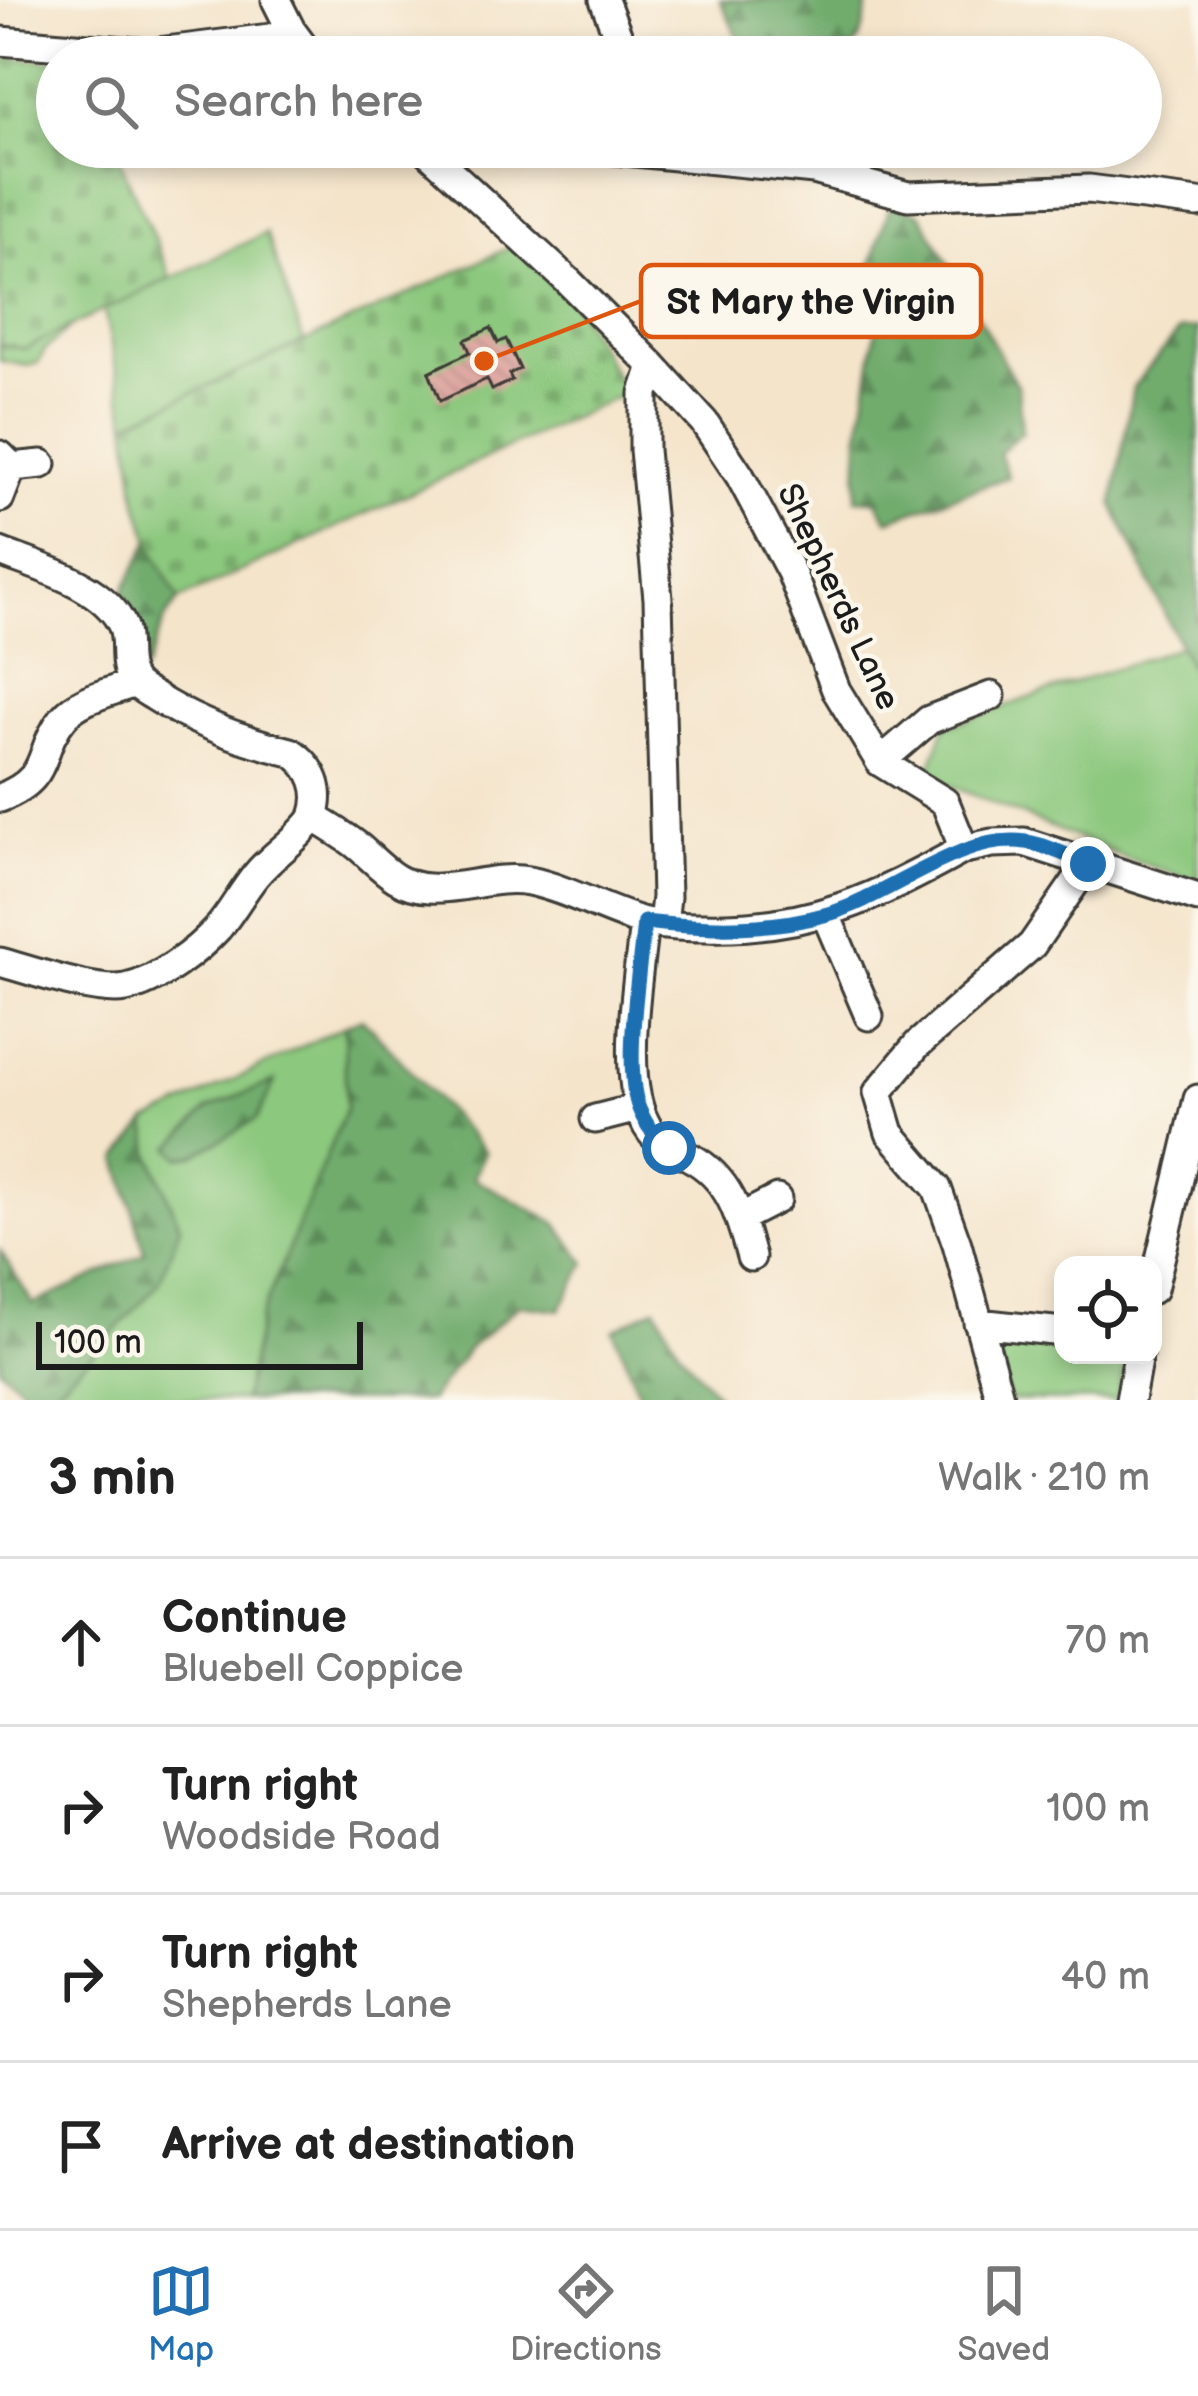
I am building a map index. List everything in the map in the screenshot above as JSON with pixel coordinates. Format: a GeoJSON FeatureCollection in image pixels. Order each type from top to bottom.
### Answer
{"type":"FeatureCollection","features":[{"type":"Feature","properties":{"kind":"street"},"geometry":{"type":"LineString","coordinates":[[276,0],[295,36]]}},
{"type":"Feature","properties":{"kind":"street"},"geometry":{"type":"LineString","coordinates":[[604,0],[618,36]]}},
{"type":"Feature","properties":{"kind":"street"},"geometry":{"type":"LineString","coordinates":[[275,36],[291,30]]}},
{"type":"Feature","properties":{"kind":"street"},"geometry":{"type":"LineString","coordinates":[[0,41],[36,44]]}},
{"type":"Feature","properties":{"kind":"street","name":"Shepherds Lane"},"geometry":{"type":"LineString","coordinates":[[446,168],[566,279],[704,422],[740,476],[791,572],[836,690],[880,762],[945,802],[964,849]]}},
{"type":"Feature","properties":{"kind":"street"},"geometry":{"type":"LineString","coordinates":[[796,168],[908,196],[1089,189],[1198,203]]}},
{"type":"Feature","properties":{"kind":"street"},"geometry":{"type":"LineString","coordinates":[[653,365],[644,392],[644,450],[658,599],[666,867],[632,1077],[638,1108],[652,1134],[711,1170],[730,1194],[751,1257]]}},
{"type":"Feature","properties":{"kind":"street"},"geometry":{"type":"LineString","coordinates":[[0,498],[6,461],[42,464]]}},
{"type":"Feature","properties":{"kind":"street"},"geometry":{"type":"LineString","coordinates":[[0,552],[51,571],[106,603],[124,630],[127,667],[134,683],[197,721],[240,739],[291,752],[316,783],[319,800],[314,817],[260,871],[217,929],[145,980],[125,988],[104,987],[0,962]]}},
{"type":"Feature","properties":{"kind":"street"},"geometry":{"type":"LineString","coordinates":[[0,798],[31,782],[65,715],[86,701],[134,683]]}},
{"type":"Feature","properties":{"kind":"street"},"geometry":{"type":"LineString","coordinates":[[880,762],[929,720],[991,696]]}},
{"type":"Feature","properties":{"kind":"street"},"geometry":{"type":"LineString","coordinates":[[314,817],[407,884],[432,889],[498,880],[532,882],[654,923],[696,927],[758,926],[826,914],[878,894],[964,849],[992,843],[1024,842],[1198,898]]}},
{"type":"Feature","properties":{"kind":"street"},"geometry":{"type":"LineString","coordinates":[[1000,1400],[937,1188],[890,1133],[878,1092],[917,1045],[1032,945],[1088,864]]}},
{"type":"Feature","properties":{"kind":"street"},"geometry":{"type":"LineString","coordinates":[[826,914],[869,1016]]}},
{"type":"Feature","properties":{"kind":"street"},"geometry":{"type":"LineString","coordinates":[[1161,1256],[1198,1099]]}},
{"type":"Feature","properties":{"kind":"street"},"geometry":{"type":"LineString","coordinates":[[595,1119],[638,1108]]}},
{"type":"Feature","properties":{"kind":"street"},"geometry":{"type":"LineString","coordinates":[[740,1218],[777,1199]]}},
{"type":"Feature","properties":{"kind":"street"},"geometry":{"type":"LineString","coordinates":[[978,1323],[1054,1331]]}},
{"type":"Feature","properties":{"kind":"street"},"geometry":{"type":"LineString","coordinates":[[1130,1400],[1136,1364]]}},
{"type":"Feature","properties":{"kind":"green space"},"geometry":{"type":"Polygon","coordinates":[[[720,0],[868,0],[860,36],[738,36],[720,0]]]}},
{"type":"Feature","properties":{"kind":"green space"},"geometry":{"type":"Polygon","coordinates":[[[0,57],[36,60],[36,168],[123,168],[171,277],[25,349],[0,345],[0,57]]]}},
{"type":"Feature","properties":{"kind":"green space"},"geometry":{"type":"Polygon","coordinates":[[[890,205],[920,213],[1018,387],[1022,432],[999,453],[1008,477],[888,520],[876,500],[856,499],[859,440],[881,296],[867,278],[890,205]]]}},
{"type":"Feature","properties":{"kind":"green space"},"geometry":{"type":"Polygon","coordinates":[[[266,233],[304,342],[127,423],[104,310],[266,233]]]}},
{"type":"Feature","properties":{"kind":"green space"},"geometry":{"type":"Polygon","coordinates":[[[513,246],[575,306],[626,393],[179,600],[154,553],[137,500],[127,423],[513,246]]]}},
{"type":"Feature","properties":{"kind":"green space"},"geometry":{"type":"Polygon","coordinates":[[[73,325],[45,350],[38,363],[0,361],[0,345],[25,349],[73,325]]]}},
{"type":"Feature","properties":{"kind":"green space"},"geometry":{"type":"Polygon","coordinates":[[[1198,328],[1198,684],[1113,505],[1133,387],[1180,330],[1198,328]]]}},
{"type":"Feature","properties":{"kind":"green space"},"geometry":{"type":"Polygon","coordinates":[[[150,540],[179,600],[165,619],[145,671],[139,630],[122,593],[150,540]]]}},
{"type":"Feature","properties":{"kind":"green space"},"geometry":{"type":"Polygon","coordinates":[[[1181,646],[1198,684],[1198,882],[1126,858],[927,776],[945,727],[1181,646]]]}},
{"type":"Feature","properties":{"kind":"green space"},"geometry":{"type":"Polygon","coordinates":[[[362,1018],[485,1152],[473,1178],[556,1223],[586,1263],[560,1310],[519,1305],[469,1348],[430,1400],[243,1400],[261,1316],[346,1108],[344,1026],[362,1018]]]}},
{"type":"Feature","properties":{"kind":"green space"},"geometry":{"type":"Polygon","coordinates":[[[344,1026],[346,1108],[261,1316],[243,1400],[44,1400],[159,1282],[180,1226],[150,1153],[147,1122],[344,1026]]]}},
{"type":"Feature","properties":{"kind":"green space"},"geometry":{"type":"Polygon","coordinates":[[[275,1081],[257,1119],[194,1155],[179,1157],[171,1147],[209,1108],[275,1081]]]}},
{"type":"Feature","properties":{"kind":"green space"},"geometry":{"type":"Polygon","coordinates":[[[147,1122],[150,1153],[180,1226],[159,1283],[104,1343],[44,1400],[36,1400],[0,1368],[0,1250],[33,1304],[145,1253],[118,1159],[147,1122]]]}},
{"type":"Feature","properties":{"kind":"green space"},"geometry":{"type":"Polygon","coordinates":[[[656,1307],[679,1350],[721,1400],[642,1400],[613,1330],[656,1307]]]}},
{"type":"Feature","properties":{"kind":"green space"},"geometry":{"type":"Polygon","coordinates":[[[1003,1332],[1054,1337],[1054,1364],[1124,1364],[1117,1400],[1008,1400],[993,1340],[1003,1332]]]}},
{"type":"Feature","properties":{"kind":"building"},"geometry":{"type":"Polygon","coordinates":[[[491,328],[498,343],[506,339],[520,369],[509,374],[512,380],[492,390],[487,379],[440,401],[429,372],[470,352],[465,340],[491,328]]]}},
{"type":"Feature","properties":{"kind":"place","name":"St Mary the Virgin"},"geometry":{"type":"Point","coordinates":[484,361]}},
{"type":"Feature","properties":{"kind":"route"},"geometry":{"type":"LineString","coordinates":[[669,1148],[652,1134],[638,1108],[632,1077],[644,922],[727,928],[826,914],[878,894],[975,845],[1024,842],[1088,864]]}}]}
